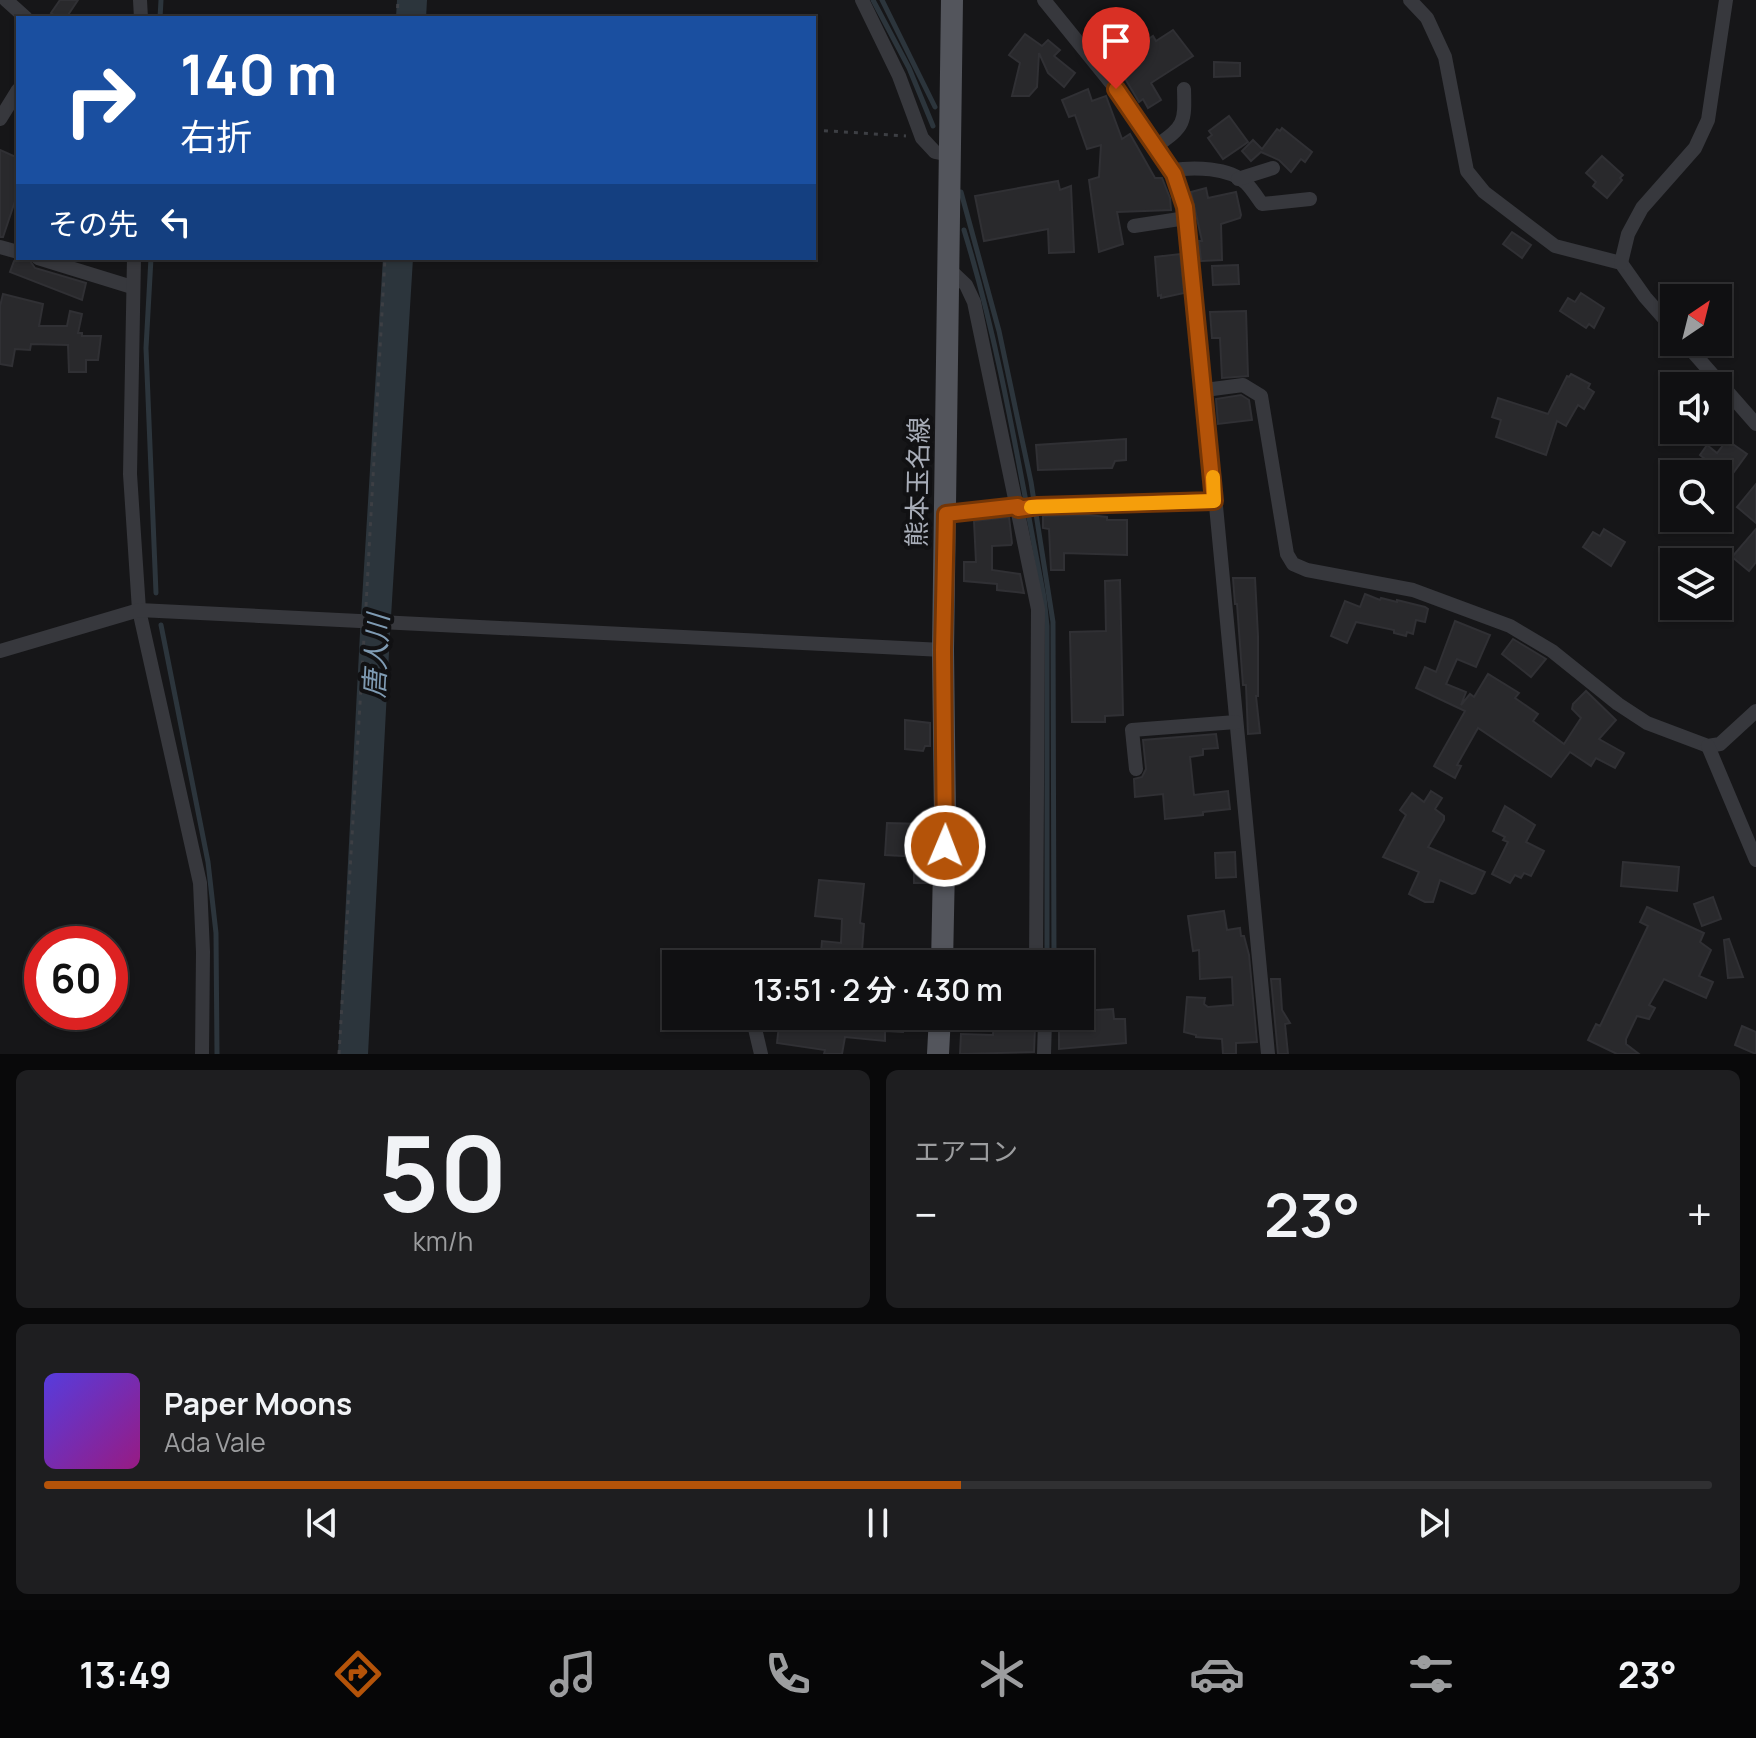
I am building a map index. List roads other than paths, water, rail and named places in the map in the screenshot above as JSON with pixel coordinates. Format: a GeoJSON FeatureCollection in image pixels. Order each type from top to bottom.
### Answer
{"type":"FeatureCollection","features":[{"type":"Feature","properties":{"kind":"main road","name":"熊本玉名線"},"geometry":{"type":"LineString","coordinates":[[942,950],[952,0]]}},
{"type":"Feature","properties":{"kind":"main road"},"geometry":{"type":"LineString","coordinates":[[938,1054],[939,1030]]}},
{"type":"Feature","properties":{"kind":"street"},"geometry":{"type":"LineString","coordinates":[[6,0],[24,16]]}},
{"type":"Feature","properties":{"kind":"street"},"geometry":{"type":"LineString","coordinates":[[862,0],[899,76],[922,138],[935,152],[950,155]]}},
{"type":"Feature","properties":{"kind":"street"},"geometry":{"type":"LineString","coordinates":[[1044,0],[1116,89],[1172,170],[1186,218],[1268,1054]]}},
{"type":"Feature","properties":{"kind":"street"},"geometry":{"type":"LineString","coordinates":[[1410,0],[1427,18],[1445,57],[1467,171],[1484,192],[1555,246],[1621,263],[1660,314]]}},
{"type":"Feature","properties":{"kind":"street"},"geometry":{"type":"LineString","coordinates":[[1621,263],[1628,234],[1642,208],[1695,148],[1708,120],[1726,0]]}},
{"type":"Feature","properties":{"kind":"street"},"geometry":{"type":"LineString","coordinates":[[1156,146],[1177,132],[1185,121],[1184,89]]}},
{"type":"Feature","properties":{"kind":"street"},"geometry":{"type":"LineString","coordinates":[[0,119],[16,93]]}},
{"type":"Feature","properties":{"kind":"street"},"geometry":{"type":"LineString","coordinates":[[1172,170],[1192,168],[1221,172],[1245,182],[1262,204],[1310,199]]}},
{"type":"Feature","properties":{"kind":"street"},"geometry":{"type":"LineString","coordinates":[[1238,179],[1273,168]]}},
{"type":"Feature","properties":{"kind":"street"},"geometry":{"type":"LineString","coordinates":[[1134,226],[1186,218]]}},
{"type":"Feature","properties":{"kind":"street"},"geometry":{"type":"LineString","coordinates":[[44,260],[132,287]]}},
{"type":"Feature","properties":{"kind":"street"},"geometry":{"type":"LineString","coordinates":[[134,260],[130,474],[139,610],[200,883],[202,1054]]}},
{"type":"Feature","properties":{"kind":"street"},"geometry":{"type":"LineString","coordinates":[[948,268],[966,285],[974,302],[1038,609],[1036,950]]}},
{"type":"Feature","properties":{"kind":"street"},"geometry":{"type":"LineString","coordinates":[[1696,356],[1756,424]]}},
{"type":"Feature","properties":{"kind":"street"},"geometry":{"type":"LineString","coordinates":[[1205,390],[1243,385],[1261,396],[1287,554],[1293,564],[1307,570],[1413,590],[1510,626],[1552,651],[1647,723],[1708,746],[1720,744],[1756,711]]}},
{"type":"Feature","properties":{"kind":"street"},"geometry":{"type":"LineString","coordinates":[[946,514],[1038,506],[1214,501]]}},
{"type":"Feature","properties":{"kind":"street"},"geometry":{"type":"LineString","coordinates":[[0,651],[139,610],[943,650]]}},
{"type":"Feature","properties":{"kind":"street"},"geometry":{"type":"LineString","coordinates":[[1136,769],[1132,730],[1236,722]]}},
{"type":"Feature","properties":{"kind":"street"},"geometry":{"type":"LineString","coordinates":[[1708,746],[1756,860]]}},
{"type":"Feature","properties":{"kind":"street"},"geometry":{"type":"LineString","coordinates":[[755,1030],[761,1054]]}},
{"type":"Feature","properties":{"kind":"street"},"geometry":{"type":"LineString","coordinates":[[1044,1054],[1045,1030]]}},
{"type":"Feature","properties":{"kind":"waterway"},"geometry":{"type":"LineString","coordinates":[[160,16],[161,0]]}},
{"type":"Feature","properties":{"kind":"waterway","name":"唐人川"},"geometry":{"type":"LineString","coordinates":[[411,16],[412,0]]}},
{"type":"Feature","properties":{"kind":"waterway"},"geometry":{"type":"LineString","coordinates":[[873,0],[909,68],[933,126]]}},
{"type":"Feature","properties":{"kind":"waterway"},"geometry":{"type":"LineString","coordinates":[[882,0],[935,107]]}},
{"type":"Feature","properties":{"kind":"waterway"},"geometry":{"type":"LineString","coordinates":[[961,192],[999,331],[1031,482],[1053,622],[1054,950]]}},
{"type":"Feature","properties":{"kind":"waterway"},"geometry":{"type":"LineString","coordinates":[[964,230],[999,366],[1044,597],[1047,626],[1047,950]]}},
{"type":"Feature","properties":{"kind":"waterway"},"geometry":{"type":"LineString","coordinates":[[151,260],[146,348],[156,593]]}},
{"type":"Feature","properties":{"kind":"waterway","name":"唐人川"},"geometry":{"type":"LineString","coordinates":[[353,1054],[398,260]]}},
{"type":"Feature","properties":{"kind":"waterway"},"geometry":{"type":"LineString","coordinates":[[161,625],[208,862],[216,933],[217,1054]]}}]}
